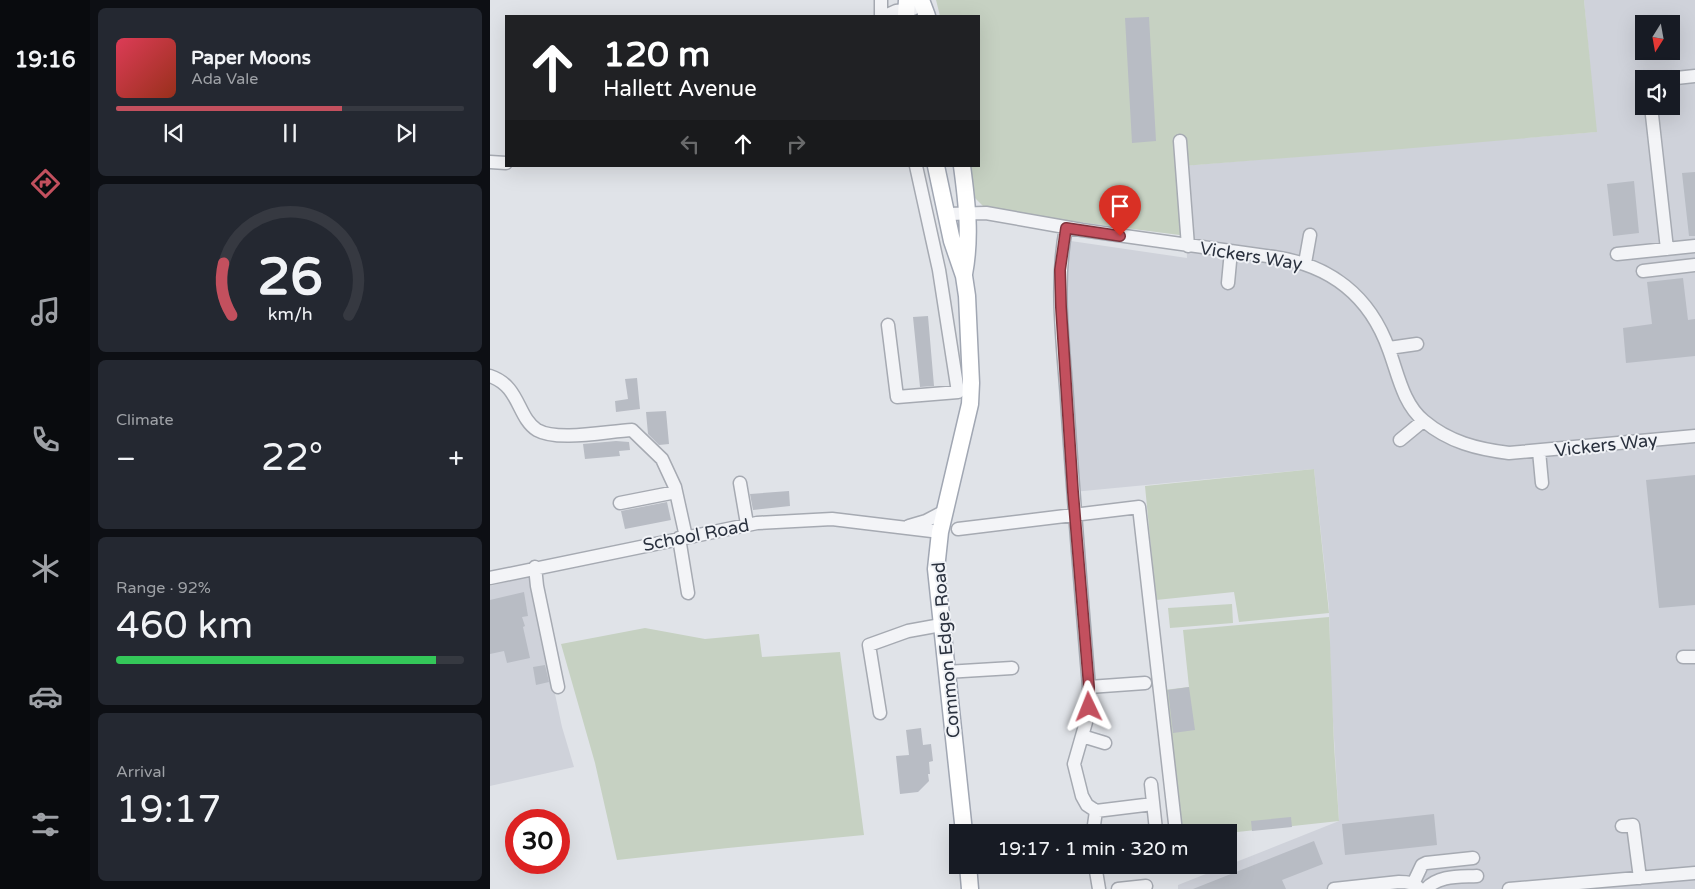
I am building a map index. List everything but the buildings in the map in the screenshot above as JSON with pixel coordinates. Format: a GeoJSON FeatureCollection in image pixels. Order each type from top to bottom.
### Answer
{"type":"FeatureCollection","features":[{"type":"Feature","properties":{"kind":"main road","name":"Common Edge Road"},"geometry":{"type":"LineString","coordinates":[[936,167],[952,241],[964,276],[969,320],[972,383],[970,404],[944,511],[936,569],[963,824]]}},
{"type":"Feature","properties":{"kind":"main road","name":"Common Edge Road"},"geometry":{"type":"LineString","coordinates":[[962,167],[968,213],[967,259],[964,276]]}},
{"type":"Feature","properties":{"kind":"main road"},"geometry":{"type":"LineString","coordinates":[[969,874],[970,889]]}},
{"type":"Feature","properties":{"kind":"street"},"geometry":{"type":"LineString","coordinates":[[881,0],[883,15]]}},
{"type":"Feature","properties":{"kind":"street"},"geometry":{"type":"LineString","coordinates":[[885,15],[906,9],[924,8]]}},
{"type":"Feature","properties":{"kind":"street"},"geometry":{"type":"LineString","coordinates":[[1680,78],[1695,76]]}},
{"type":"Feature","properties":{"kind":"street"},"geometry":{"type":"LineString","coordinates":[[1652,115],[1667,249]]}},
{"type":"Feature","properties":{"kind":"street"},"geometry":{"type":"LineString","coordinates":[[1180,141],[1188,246]]}},
{"type":"Feature","properties":{"kind":"street"},"geometry":{"type":"LineString","coordinates":[[490,162],[505,163]]}},
{"type":"Feature","properties":{"kind":"street"},"geometry":{"type":"LineString","coordinates":[[888,324],[897,397],[958,392],[937,260],[916,167]]}},
{"type":"Feature","properties":{"kind":"street","name":"Vickers Way"},"geometry":{"type":"LineString","coordinates":[[968,213],[974,208],[986,213],[1066,228],[1288,259],[1322,270],[1358,295],[1371,314],[1389,348],[1406,397],[1424,421],[1455,441],[1480,449],[1509,453],[1695,436]]}},
{"type":"Feature","properties":{"kind":"street"},"geometry":{"type":"LineString","coordinates":[[947,214],[968,213],[976,220],[986,213]]}},
{"type":"Feature","properties":{"kind":"street"},"geometry":{"type":"LineString","coordinates":[[1066,228],[1060,270],[1061,307],[1074,514],[1089,687],[1089,707],[1074,764],[1076,778],[1082,796],[1087,804],[1096,810],[1153,804]]}},
{"type":"Feature","properties":{"kind":"street"},"geometry":{"type":"LineString","coordinates":[[1305,264],[1310,235]]}},
{"type":"Feature","properties":{"kind":"street"},"geometry":{"type":"LineString","coordinates":[[1618,254],[1695,246]]}},
{"type":"Feature","properties":{"kind":"street"},"geometry":{"type":"LineString","coordinates":[[1228,283],[1231,251]]}},
{"type":"Feature","properties":{"kind":"street"},"geometry":{"type":"LineString","coordinates":[[1643,271],[1695,265]]}},
{"type":"Feature","properties":{"kind":"street"},"geometry":{"type":"LineString","coordinates":[[947,322],[969,320]]}},
{"type":"Feature","properties":{"kind":"street"},"geometry":{"type":"LineString","coordinates":[[1389,348],[1417,344]]}},
{"type":"Feature","properties":{"kind":"street"},"geometry":{"type":"LineString","coordinates":[[490,376],[505,384],[536,429],[552,434],[587,435],[632,430],[662,458],[676,490],[688,593]]}},
{"type":"Feature","properties":{"kind":"street"},"geometry":{"type":"LineString","coordinates":[[1400,440],[1424,421]]}},
{"type":"Feature","properties":{"kind":"street"},"geometry":{"type":"LineString","coordinates":[[1540,451],[1542,483]]}},
{"type":"Feature","properties":{"kind":"street"},"geometry":{"type":"LineString","coordinates":[[740,483],[747,524]]}},
{"type":"Feature","properties":{"kind":"street"},"geometry":{"type":"LineString","coordinates":[[620,503],[676,490]]}},
{"type":"Feature","properties":{"kind":"street"},"geometry":{"type":"LineString","coordinates":[[958,529],[1139,507],[1175,824]]}},
{"type":"Feature","properties":{"kind":"street","name":"School Road"},"geometry":{"type":"LineString","coordinates":[[904,527],[918,524],[944,511]]}},
{"type":"Feature","properties":{"kind":"street","name":"School Road"},"geometry":{"type":"LineString","coordinates":[[490,578],[535,567],[747,524],[832,519],[940,532]]}},
{"type":"Feature","properties":{"kind":"street"},"geometry":{"type":"LineString","coordinates":[[535,567],[537,586],[558,687]]}},
{"type":"Feature","properties":{"kind":"street"},"geometry":{"type":"LineString","coordinates":[[880,713],[869,646],[908,630],[941,626]]}},
{"type":"Feature","properties":{"kind":"street"},"geometry":{"type":"LineString","coordinates":[[946,672],[1012,668]]}},
{"type":"Feature","properties":{"kind":"street"},"geometry":{"type":"LineString","coordinates":[[1089,687],[1145,683]]}},
{"type":"Feature","properties":{"kind":"street"},"geometry":{"type":"LineString","coordinates":[[1082,736],[1105,743]]}},
{"type":"Feature","properties":{"kind":"street"},"geometry":{"type":"LineString","coordinates":[[1151,784],[1155,824]]}},
{"type":"Feature","properties":{"kind":"street"},"geometry":{"type":"LineString","coordinates":[[1093,824],[1096,810]]}},
{"type":"Feature","properties":{"kind":"street"},"geometry":{"type":"LineString","coordinates":[[1622,826],[1633,825],[1640,878]]}},
{"type":"Feature","properties":{"kind":"street"},"geometry":{"type":"LineString","coordinates":[[1334,889],[1399,882],[1416,886],[1422,865],[1426,863],[1473,858]]}},
{"type":"Feature","properties":{"kind":"street"},"geometry":{"type":"LineString","coordinates":[[1509,889],[1695,873]]}},
{"type":"Feature","properties":{"kind":"street"},"geometry":{"type":"LineString","coordinates":[[1096,874],[1098,889]]}},
{"type":"Feature","properties":{"kind":"street"},"geometry":{"type":"LineString","coordinates":[[1426,889],[1432,883],[1444,878],[1477,876]]}},
{"type":"Feature","properties":{"kind":"street"},"geometry":{"type":"LineString","coordinates":[[1118,889],[1146,886]]}},
{"type":"Feature","properties":{"kind":"shaded area"},"geometry":{"type":"Polygon","coordinates":[[[1584,0],[1695,0],[1695,889],[1178,889],[1178,885],[1206,874],[1237,874],[1237,862],[1339,821],[1331,688],[1329,608],[1314,469],[1073,492],[1064,240],[1187,258],[1182,166],[1596,132],[1584,0]]]}},
{"type":"Feature","properties":{"kind":"shaded area"},"geometry":{"type":"Polygon","coordinates":[[[530,576],[562,727],[574,767],[490,786],[490,586],[530,576]]]}},
{"type":"Feature","properties":{"kind":"green space"},"geometry":{"type":"Polygon","coordinates":[[[936,0],[1584,0],[1597,132],[1183,166],[1187,236],[987,210],[973,196],[968,167],[980,167],[980,15],[940,15],[936,0]]]}},
{"type":"Feature","properties":{"kind":"green space"},"geometry":{"type":"Polygon","coordinates":[[[1314,469],[1329,613],[1239,622],[1234,592],[1156,600],[1145,486],[1314,469]]]}},
{"type":"Feature","properties":{"kind":"green space"},"geometry":{"type":"Polygon","coordinates":[[[1232,604],[1233,623],[1170,628],[1168,608],[1232,604]]]}},
{"type":"Feature","properties":{"kind":"green space"},"geometry":{"type":"Polygon","coordinates":[[[1329,617],[1339,821],[1237,832],[1237,824],[1181,824],[1164,690],[1189,687],[1183,630],[1329,617]]]}},
{"type":"Feature","properties":{"kind":"green space"},"geometry":{"type":"Polygon","coordinates":[[[645,628],[705,639],[759,634],[762,657],[840,652],[864,835],[617,860],[595,763],[561,644],[645,628]]]}},
{"type":"Feature","properties":{"kind":"route"},"geometry":{"type":"LineString","coordinates":[[1089,707],[1073,492],[1060,270],[1066,228],[1120,236]]}}]}
